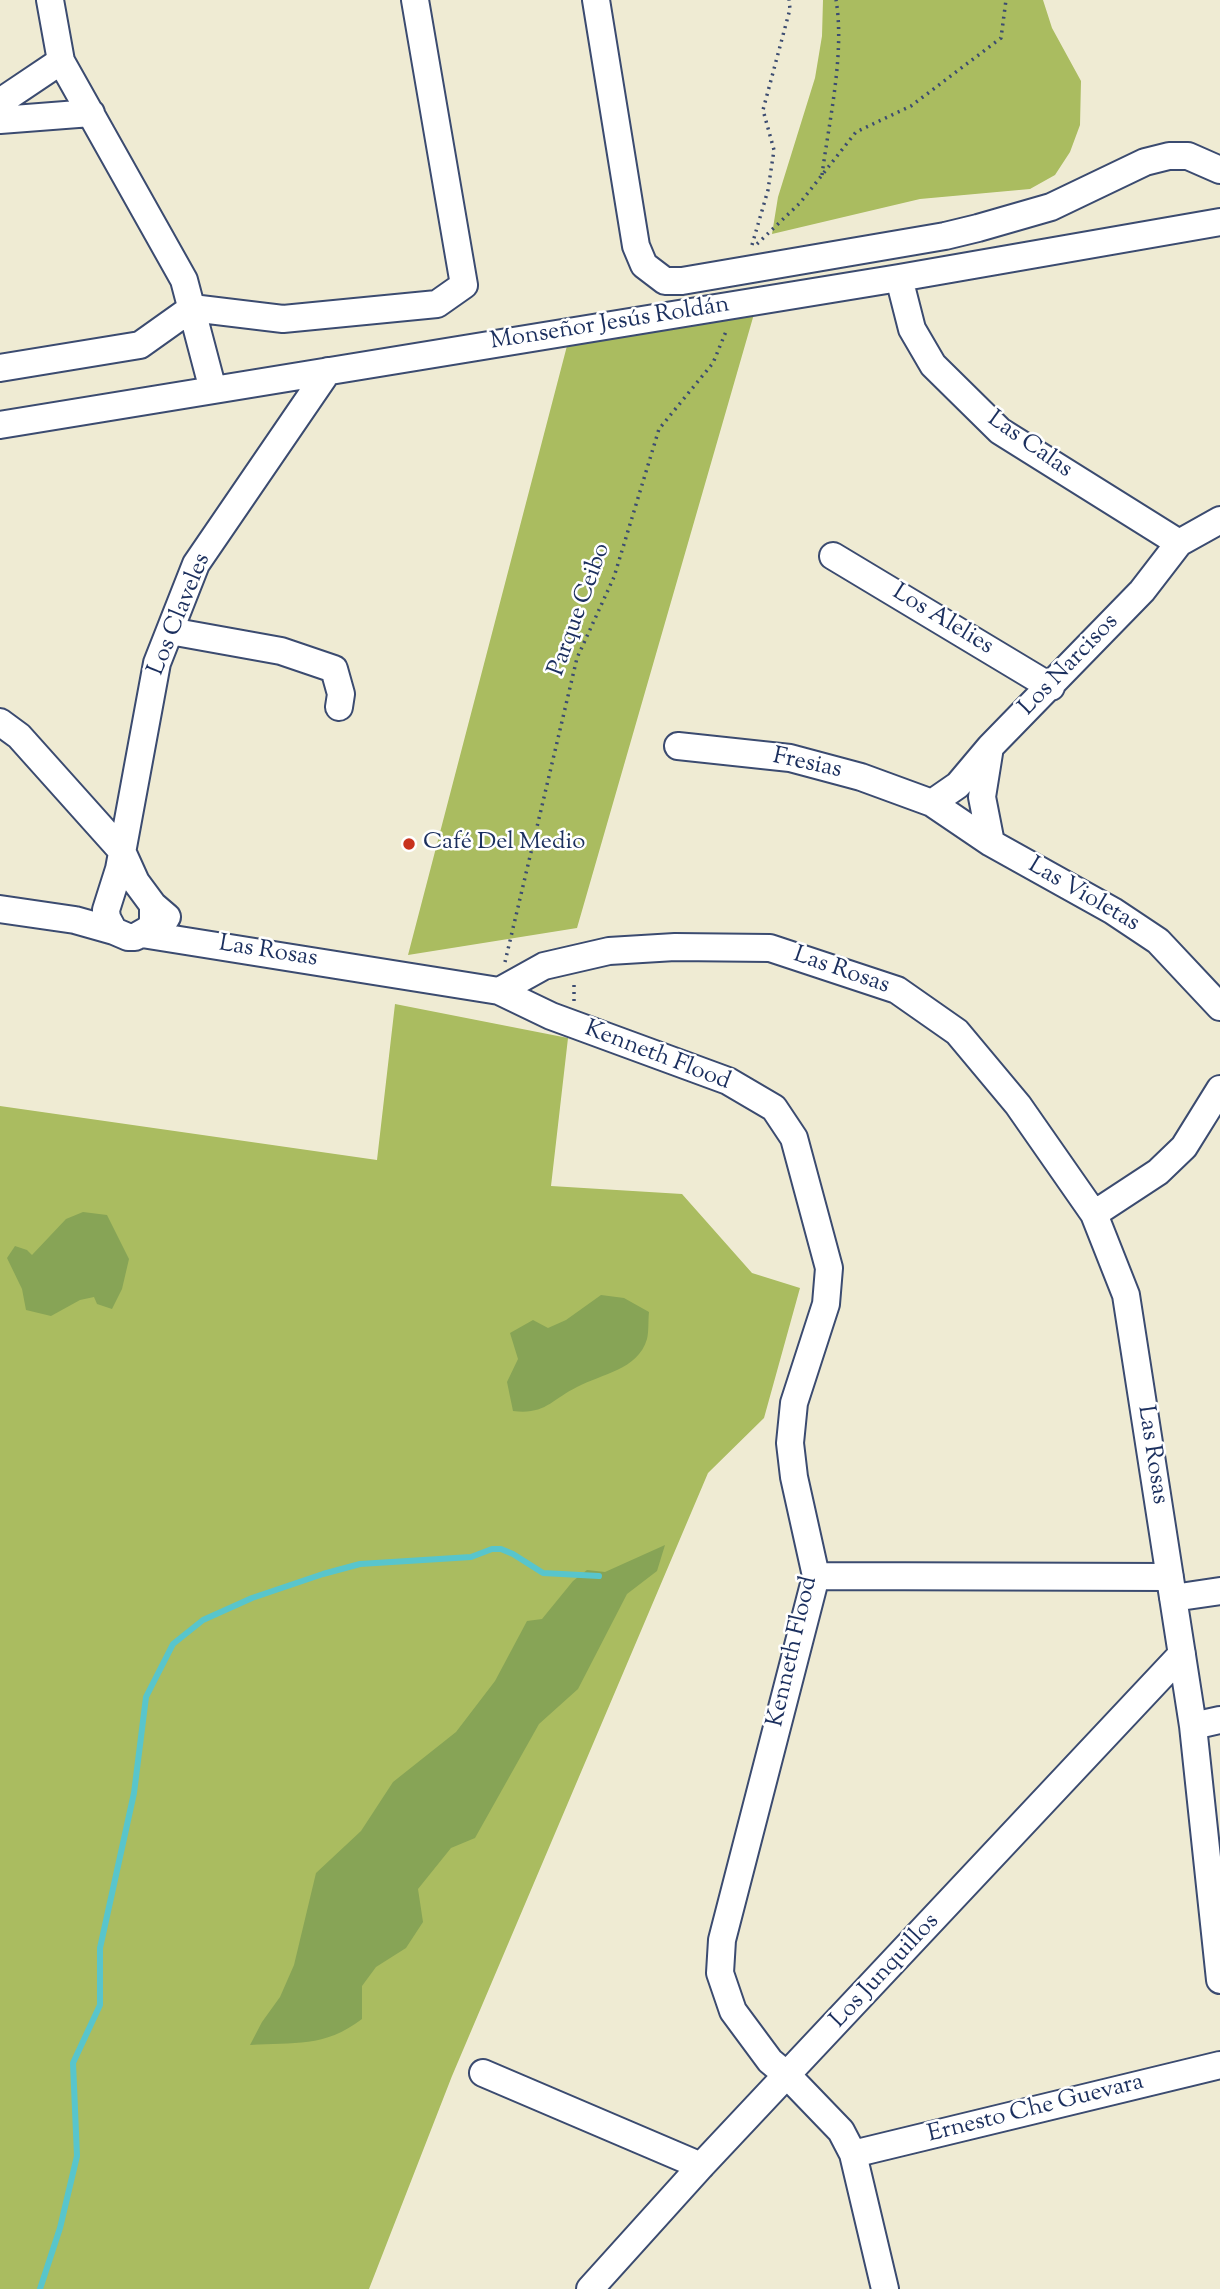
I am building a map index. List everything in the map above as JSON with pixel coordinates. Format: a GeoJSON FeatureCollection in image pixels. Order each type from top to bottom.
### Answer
{"type":"FeatureCollection","features":[{"type":"Feature","properties":{"kind":"street"},"geometry":{"type":"LineString","coordinates":[[50,0],[61,61],[184,280],[213,390]]}},
{"type":"Feature","properties":{"kind":"street"},"geometry":{"type":"LineString","coordinates":[[0,368],[140,345],[192,308],[283,319],[437,304],[464,285],[415,0]]}},
{"type":"Feature","properties":{"kind":"street"},"geometry":{"type":"LineString","coordinates":[[596,0],[636,246],[644,265],[665,281],[746,271],[978,228],[1051,207],[1145,162],[1169,156],[1188,156],[1220,170]]}},
{"type":"Feature","properties":{"kind":"street"},"geometry":{"type":"LineString","coordinates":[[0,102],[61,61]]}},
{"type":"Feature","properties":{"kind":"street"},"geometry":{"type":"LineString","coordinates":[[0,120],[91,113]]}},
{"type":"Feature","properties":{"kind":"street","name":"Monseñor Jesús Roldán"},"geometry":{"type":"LineString","coordinates":[[0,425],[900,278],[1220,222]]}},
{"type":"Feature","properties":{"kind":"street"},"geometry":{"type":"LineString","coordinates":[[741,304],[746,271]]}},
{"type":"Feature","properties":{"kind":"street","name":"Las Calas"},"geometry":{"type":"LineString","coordinates":[[900,278],[912,329],[933,365],[1000,431],[1179,543]]}},
{"type":"Feature","properties":{"kind":"street","name":"Los Claveles"},"geometry":{"type":"LineString","coordinates":[[109,902],[116,883],[157,663],[196,564],[328,371]]}},
{"type":"Feature","properties":{"kind":"street","name":"Los Narcisos"},"geometry":{"type":"LineString","coordinates":[[932,803],[958,785],[990,747],[1142,590],[1179,543],[1220,520]]}},
{"type":"Feature","properties":{"kind":"street","name":"Los Alelies"},"geometry":{"type":"LineString","coordinates":[[833,556],[1051,687]]}},
{"type":"Feature","properties":{"kind":"street"},"geometry":{"type":"LineString","coordinates":[[170,631],[281,651],[334,670],[341,694],[339,707]]}},
{"type":"Feature","properties":{"kind":"street"},"geometry":{"type":"LineString","coordinates":[[0,722],[19,736],[122,851],[131,874],[148,899],[173,922],[210,944]]}},
{"type":"Feature","properties":{"kind":"street","name":"Fresias"},"geometry":{"type":"LineString","coordinates":[[678,746],[790,758],[861,777],[932,803]]}},
{"type":"Feature","properties":{"kind":"street"},"geometry":{"type":"LineString","coordinates":[[990,747],[982,797],[991,843]]}},
{"type":"Feature","properties":{"kind":"street","name":"Las Violetas"},"geometry":{"type":"LineString","coordinates":[[932,803],[991,843],[1113,911],[1158,941],[1220,1007]]}},
{"type":"Feature","properties":{"kind":"street"},"geometry":{"type":"LineString","coordinates":[[88,814],[110,820],[129,812]]}},
{"type":"Feature","properties":{"kind":"street"},"geometry":{"type":"LineString","coordinates":[[0,909],[75,920],[128,937],[142,934],[153,922],[148,899],[129,889],[121,891],[89,915],[75,920]]}},
{"type":"Feature","properties":{"kind":"street"},"geometry":{"type":"LineString","coordinates":[[109,902],[107,918],[114,931]]}},
{"type":"Feature","properties":{"kind":"street","name":"Las Rosas"},"geometry":{"type":"LineString","coordinates":[[142,934],[499,991],[544,966],[609,951],[675,947],[770,948],[897,990],[957,1032],[1018,1105],[1094,1214],[1126,1295],[1193,1726],[1220,1980]]}},
{"type":"Feature","properties":{"kind":"street","name":"Kenneth Flood"},"geometry":{"type":"LineString","coordinates":[[499,991],[551,1016],[728,1081],[774,1108],[794,1138],[828,1268],[826,1304],[794,1403],[790,1443],[794,1477],[816,1576],[722,1940],[720,1973],[733,2011],[770,2061],[841,2131],[853,2154],[885,2289]]}},
{"type":"Feature","properties":{"kind":"street"},"geometry":{"type":"LineString","coordinates":[[1094,1214],[1158,1172],[1184,1147],[1220,1090]]}},
{"type":"Feature","properties":{"kind":"street"},"geometry":{"type":"LineString","coordinates":[[816,1576],[1172,1587],[1220,1591]]}},
{"type":"Feature","properties":{"kind":"street","name":"Los Junquillos"},"geometry":{"type":"LineString","coordinates":[[590,2289],[701,2166],[1182,1654]]}},
{"type":"Feature","properties":{"kind":"street"},"geometry":{"type":"LineString","coordinates":[[1193,1726],[1220,1720]]}},
{"type":"Feature","properties":{"kind":"street","name":"Ernesto Che Guevara"},"geometry":{"type":"LineString","coordinates":[[853,2154],[1220,2065]]}},
{"type":"Feature","properties":{"kind":"street"},"geometry":{"type":"LineString","coordinates":[[483,2073],[701,2166]]}},
{"type":"Feature","properties":{"kind":"path"},"geometry":{"type":"LineString","coordinates":[[789,0],[790,9],[763,110],[774,150],[768,190],[751,249],[800,202],[856,132],[911,106],[1001,38],[1006,0]]}},
{"type":"Feature","properties":{"kind":"path"},"geometry":{"type":"LineString","coordinates":[[821,175],[840,24],[835,0]]}},
{"type":"Feature","properties":{"kind":"path","name":"Parque Ceibo"},"geometry":{"type":"LineString","coordinates":[[499,991],[577,658],[614,577],[659,429],[713,363],[741,304]]}},
{"type":"Feature","properties":{"kind":"path"},"geometry":{"type":"LineString","coordinates":[[574,978],[574,1001]]}},
{"type":"Feature","properties":{"kind":"green space"},"geometry":{"type":"Polygon","coordinates":[[[823,0],[1043,0],[1052,28],[1081,81],[1080,125],[1070,152],[1055,175],[1030,189],[920,199],[772,234],[778,197],[815,78],[822,36],[823,0]]]}},
{"type":"Feature","properties":{"kind":"green space"},"geometry":{"type":"Polygon","coordinates":[[[754,314],[577,928],[408,955],[568,342],[754,314]]]}},
{"type":"Feature","properties":{"kind":"green space"},"geometry":{"type":"Polygon","coordinates":[[[395,1004],[568,1038],[551,1186],[682,1194],[752,1273],[800,1288],[764,1418],[708,1473],[452,2076],[369,2289],[0,2289],[0,1106],[377,1160],[395,1004]]]}},
{"type":"Feature","properties":{"kind":"green space"},"geometry":{"type":"Polygon","coordinates":[[[83,1212],[107,1215],[129,1259],[122,1289],[112,1309],[97,1304],[94,1297],[80,1300],[51,1316],[26,1310],[22,1289],[7,1258],[15,1246],[32,1255],[66,1219],[83,1212]]]}},
{"type":"Feature","properties":{"kind":"green space"},"geometry":{"type":"Polygon","coordinates":[[[601,1295],[624,1298],[649,1312],[648,1336],[636,1358],[618,1370],[577,1387],[540,1409],[513,1411],[507,1382],[518,1359],[510,1333],[533,1320],[548,1328],[566,1320],[601,1295]]]}},
{"type":"Feature","properties":{"kind":"green space"},"geometry":{"type":"Polygon","coordinates":[[[665,1545],[657,1571],[627,1594],[578,1689],[539,1724],[475,1838],[451,1848],[418,1889],[423,1922],[406,1948],[376,1967],[362,1986],[362,2019],[335,2035],[321,2039],[250,2045],[280,1997],[294,1965],[316,1873],[361,1831],[393,1782],[456,1732],[495,1681],[527,1621],[542,1619],[573,1581],[587,1570],[605,1572],[665,1545]]]}},
{"type":"Feature","properties":{"kind":"waterway"},"geometry":{"type":"LineString","coordinates":[[40,2289],[60,2228],[77,2156],[73,2063],[100,2005],[100,1948],[134,1793],[146,1697],[173,1644],[203,1620],[252,1598],[360,1564],[471,1557],[492,1549],[501,1549],[543,1573],[599,1576]]}},
{"type":"Feature","properties":{"kind":"place","name":"Café Del Medio"},"geometry":{"type":"Point","coordinates":[409,844]}}]}
